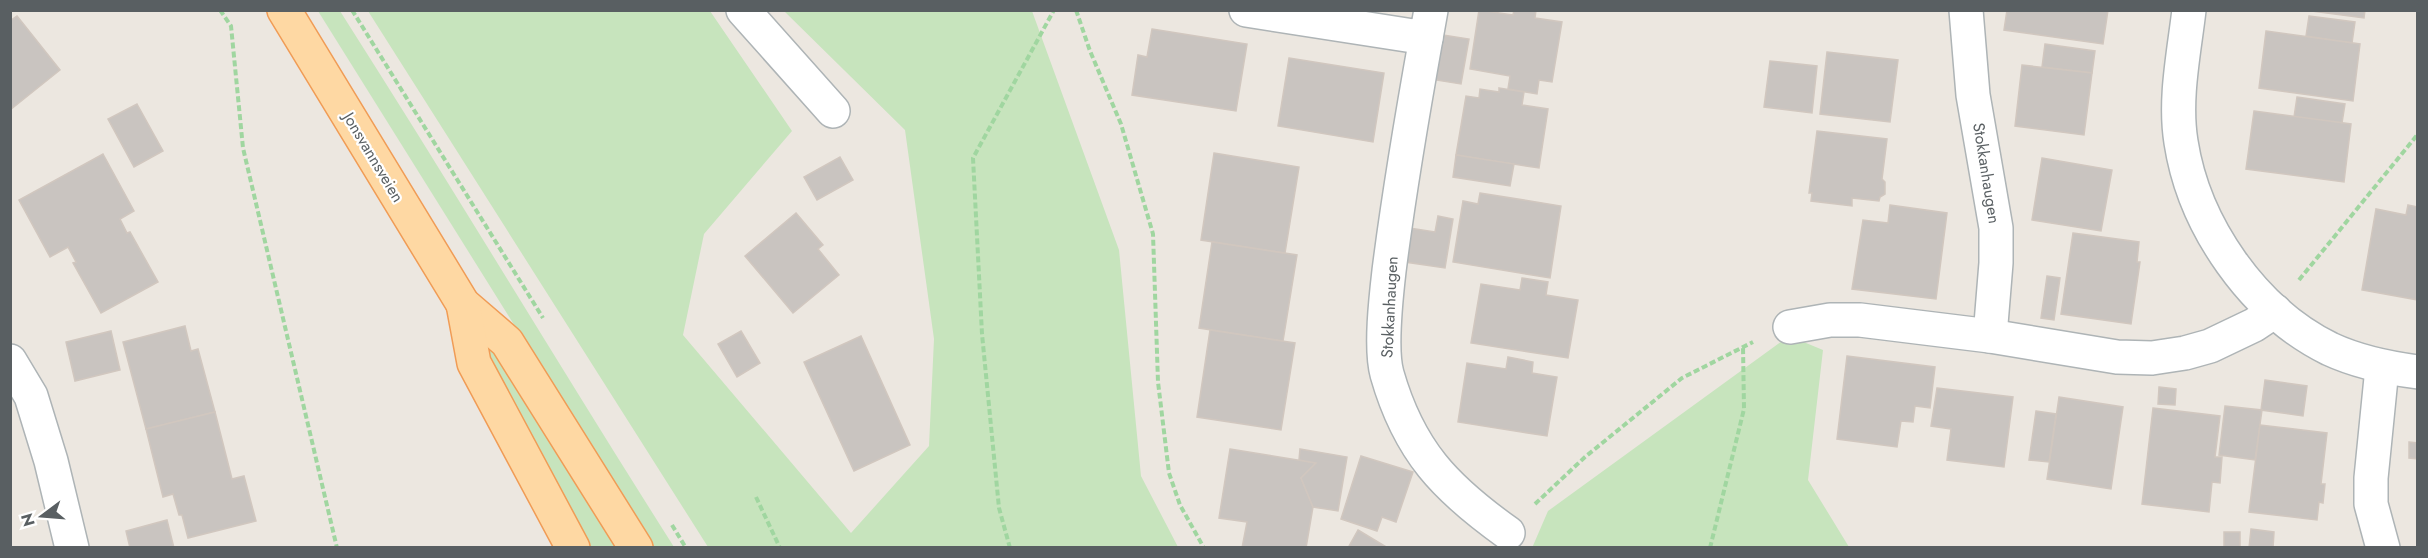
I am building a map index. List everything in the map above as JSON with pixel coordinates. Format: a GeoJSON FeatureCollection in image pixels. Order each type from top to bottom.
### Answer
{"type":"FeatureCollection","features":[{"type":"Feature","properties":{"kind":"main road","name":"Jonsvannsveien"},"geometry":{"type":"LineString","coordinates":[[284,10],[463,304],[507,342],[636,548]]}},
{"type":"Feature","properties":{"kind":"main road","name":"Jonsvannsveien"},"geometry":{"type":"LineString","coordinates":[[463,304],[474,363],[573,548]]}},
{"type":"Feature","properties":{"kind":"street"},"geometry":{"type":"LineString","coordinates":[[743,10],[833,111]]}},
{"type":"Feature","properties":{"kind":"street","name":"Stokkanhaugen"},"geometry":{"type":"LineString","coordinates":[[1246,10],[1428,24],[1398,196],[1387,283],[1386,372],[1414,440],[1434,471],[1471,507],[1508,533]]}},
{"type":"Feature","properties":{"kind":"street","name":"Stokkanhaugen"},"geometry":{"type":"LineString","coordinates":[[1966,10],[1973,95],[1996,228],[1996,263],[1990,336]]}},
{"type":"Feature","properties":{"kind":"street"},"geometry":{"type":"LineString","coordinates":[[2189,10],[2179,98],[2180,141],[2193,193],[2212,236],[2242,276],[2275,311],[2305,334],[2330,349],[2382,368],[2418,372]]}},
{"type":"Feature","properties":{"kind":"street"},"geometry":{"type":"LineString","coordinates":[[1790,327],[1830,320],[1860,320],[1990,336],[2117,357],[2152,358],[2210,346],[2246,329],[2275,311]]}},
{"type":"Feature","properties":{"kind":"street"},"geometry":{"type":"LineString","coordinates":[[10,361],[31,396],[51,461],[72,548]]}},
{"type":"Feature","properties":{"kind":"street"},"geometry":{"type":"LineString","coordinates":[[2382,368],[2371,478],[2371,504],[2383,548]]}},
{"type":"Feature","properties":{"kind":"path"},"geometry":{"type":"LineString","coordinates":[[220,10],[231,26],[243,148],[337,548]]}},
{"type":"Feature","properties":{"kind":"path"},"geometry":{"type":"LineString","coordinates":[[352,10],[546,324]]}},
{"type":"Feature","properties":{"kind":"path"},"geometry":{"type":"LineString","coordinates":[[1010,548],[999,508],[982,334],[974,158],[1054,10]]}},
{"type":"Feature","properties":{"kind":"path"},"geometry":{"type":"LineString","coordinates":[[1076,10],[1120,124],[1153,234],[1158,382],[1169,473],[1180,505],[1204,548]]}},
{"type":"Feature","properties":{"kind":"path"},"geometry":{"type":"LineString","coordinates":[[2275,311],[2418,134]]}},
{"type":"Feature","properties":{"kind":"path"},"geometry":{"type":"LineString","coordinates":[[1508,533],[1544,494],[1682,378],[1743,346],[1790,327]]}},
{"type":"Feature","properties":{"kind":"path"},"geometry":{"type":"LineString","coordinates":[[1710,548],[1744,409],[1743,346]]}},
{"type":"Feature","properties":{"kind":"path"},"geometry":{"type":"LineString","coordinates":[[756,497],[780,548]]}},
{"type":"Feature","properties":{"kind":"path"},"geometry":{"type":"LineString","coordinates":[[666,515],[686,548]]}},
{"type":"Feature","properties":{"kind":"green space"},"geometry":{"type":"Polygon","coordinates":[[[318,11],[340,11],[674,547],[653,547],[318,11]]]}},
{"type":"Feature","properties":{"kind":"green space"},"geometry":{"type":"Polygon","coordinates":[[[368,11],[710,11],[792,131],[704,234],[683,335],[851,533],[929,446],[934,339],[905,130],[784,11],[1032,11],[1119,250],[1141,476],[1178,547],[708,547],[368,11]]]}},
{"type":"Feature","properties":{"kind":"green space"},"geometry":{"type":"Polygon","coordinates":[[[1789,336],[1823,350],[1808,480],[1849,547],[1532,548],[1548,511],[1789,336]]]}},
{"type":"Feature","properties":{"kind":"green space"},"geometry":{"type":"Polygon","coordinates":[[[491,348],[619,547],[588,547],[575,526],[488,351],[491,348]]]}},
{"type":"Feature","properties":{"kind":"building"},"geometry":{"type":"Polygon","coordinates":[[[1479,10],[1513,15],[1514,10],[1536,10],[1535,18],[1562,22],[1552,82],[1539,80],[1537,94],[1508,89],[1510,76],[1470,69],[1479,10]]]}},
{"type":"Feature","properties":{"kind":"building"},"geometry":{"type":"Polygon","coordinates":[[[2007,10],[2108,10],[2103,44],[2004,30],[2007,10]]]}},
{"type":"Feature","properties":{"kind":"building"},"geometry":{"type":"Polygon","coordinates":[[[2304,10],[2365,10],[2364,18],[2304,10]]]}},
{"type":"Feature","properties":{"kind":"building"},"geometry":{"type":"Polygon","coordinates":[[[17,16],[60,70],[10,110],[10,21],[17,16]]]}},
{"type":"Feature","properties":{"kind":"building"},"geometry":{"type":"Polygon","coordinates":[[[2309,16],[2355,22],[2352,43],[2306,36],[2309,16]]]}},
{"type":"Feature","properties":{"kind":"building"},"geometry":{"type":"Polygon","coordinates":[[[1152,29],[1247,44],[1236,111],[1132,95],[1138,55],[1147,57],[1152,29]]]}},
{"type":"Feature","properties":{"kind":"building"},"geometry":{"type":"Polygon","coordinates":[[[2266,31],[2360,44],[2353,101],[2259,88],[2266,31]]]}},
{"type":"Feature","properties":{"kind":"building"},"geometry":{"type":"Polygon","coordinates":[[[1443,35],[1469,39],[1461,84],[1436,80],[1443,35]]]}},
{"type":"Feature","properties":{"kind":"building"},"geometry":{"type":"Polygon","coordinates":[[[2045,44],[2095,51],[2092,73],[2042,67],[2045,44]]]}},
{"type":"Feature","properties":{"kind":"building"},"geometry":{"type":"Polygon","coordinates":[[[1827,52],[1898,60],[1890,122],[1820,114],[1827,52]]]}},
{"type":"Feature","properties":{"kind":"building"},"geometry":{"type":"Polygon","coordinates":[[[1289,58],[1384,73],[1373,142],[1278,126],[1289,58]]]}},
{"type":"Feature","properties":{"kind":"building"},"geometry":{"type":"Polygon","coordinates":[[[1770,61],[1817,66],[1812,113],[1764,107],[1770,61]]]}},
{"type":"Feature","properties":{"kind":"building"},"geometry":{"type":"Polygon","coordinates":[[[2022,65],[2092,73],[2084,135],[2015,126],[2022,65]]]}},
{"type":"Feature","properties":{"kind":"building"},"geometry":{"type":"Polygon","coordinates":[[[1499,88],[1524,92],[1522,105],[1548,109],[1539,168],[1456,155],[1466,96],[1479,98],[1480,89],[1499,92],[1499,88]]]}},
{"type":"Feature","properties":{"kind":"building"},"geometry":{"type":"Polygon","coordinates":[[[2297,97],[2345,104],[2342,123],[2294,117],[2297,97]]]}},
{"type":"Feature","properties":{"kind":"building"},"geometry":{"type":"Polygon","coordinates":[[[137,104],[163,151],[134,167],[108,119],[137,104]]]}},
{"type":"Feature","properties":{"kind":"building"},"geometry":{"type":"Polygon","coordinates":[[[2254,111],[2351,124],[2344,182],[2246,169],[2254,111]]]}},
{"type":"Feature","properties":{"kind":"building"},"geometry":{"type":"Polygon","coordinates":[[[1817,131],[1887,139],[1882,179],[1885,182],[1885,194],[1880,197],[1879,201],[1852,198],[1852,206],[1811,201],[1812,193],[1809,193],[1817,131]]]}},
{"type":"Feature","properties":{"kind":"building"},"geometry":{"type":"Polygon","coordinates":[[[1214,153],[1299,167],[1285,253],[1201,240],[1214,153]]]}},
{"type":"Feature","properties":{"kind":"building"},"geometry":{"type":"Polygon","coordinates":[[[103,154],[134,211],[120,219],[127,233],[130,232],[158,282],[101,313],[73,263],[76,262],[68,247],[50,257],[19,200],[103,154]]]}},
{"type":"Feature","properties":{"kind":"building"},"geometry":{"type":"Polygon","coordinates":[[[1456,155],[1514,164],[1510,186],[1453,177],[1456,155]]]}},
{"type":"Feature","properties":{"kind":"building"},"geometry":{"type":"Polygon","coordinates":[[[840,157],[853,180],[817,200],[804,177],[840,157]]]}},
{"type":"Feature","properties":{"kind":"building"},"geometry":{"type":"Polygon","coordinates":[[[2042,158],[2112,170],[2101,231],[2032,220],[2042,158]]]}},
{"type":"Feature","properties":{"kind":"building"},"geometry":{"type":"Polygon","coordinates":[[[1480,193],[1561,206],[1550,278],[1453,262],[1463,201],[1478,204],[1480,193]]]}},
{"type":"Feature","properties":{"kind":"building"},"geometry":{"type":"Polygon","coordinates":[[[1890,205],[1947,213],[1936,299],[1852,289],[1863,220],[1888,223],[1890,205]]]}},
{"type":"Feature","properties":{"kind":"building"},"geometry":{"type":"Polygon","coordinates":[[[2408,205],[2418,207],[2418,300],[2362,290],[2376,209],[2406,215],[2408,205]]]}},
{"type":"Feature","properties":{"kind":"building"},"geometry":{"type":"Polygon","coordinates":[[[796,213],[823,245],[818,249],[839,275],[793,313],[745,256],[796,213]]]}},
{"type":"Feature","properties":{"kind":"building"},"geometry":{"type":"Polygon","coordinates":[[[1438,216],[1453,219],[1445,268],[1405,262],[1410,228],[1435,232],[1438,216]]]}},
{"type":"Feature","properties":{"kind":"building"},"geometry":{"type":"Polygon","coordinates":[[[2073,233],[2139,242],[2137,262],[2140,262],[2131,324],[2061,314],[2073,233]]]}},
{"type":"Feature","properties":{"kind":"building"},"geometry":{"type":"Polygon","coordinates":[[[1212,242],[1297,255],[1283,341],[1199,328],[1212,242]]]}},
{"type":"Feature","properties":{"kind":"building"},"geometry":{"type":"Polygon","coordinates":[[[2047,276],[2060,278],[2054,320],[2041,318],[2047,276]]]}},
{"type":"Feature","properties":{"kind":"building"},"geometry":{"type":"Polygon","coordinates":[[[1522,278],[1548,282],[1546,295],[1578,300],[1568,358],[1471,343],[1481,284],[1520,290],[1522,278]]]}},
{"type":"Feature","properties":{"kind":"building"},"geometry":{"type":"Polygon","coordinates":[[[185,326],[191,351],[198,349],[215,412],[146,429],[123,342],[185,326]]]}},
{"type":"Feature","properties":{"kind":"building"},"geometry":{"type":"Polygon","coordinates":[[[1210,330],[1295,343],[1281,430],[1197,417],[1210,330]]]}},
{"type":"Feature","properties":{"kind":"building"},"geometry":{"type":"Polygon","coordinates":[[[111,331],[120,370],[75,381],[66,342],[111,331]]]}},
{"type":"Feature","properties":{"kind":"building"},"geometry":{"type":"Polygon","coordinates":[[[741,331],[760,363],[737,377],[718,344],[741,331]]]}},
{"type":"Feature","properties":{"kind":"building"},"geometry":{"type":"Polygon","coordinates":[[[861,336],[910,445],[854,471],[804,362],[861,336]]]}},
{"type":"Feature","properties":{"kind":"building"},"geometry":{"type":"Polygon","coordinates":[[[1847,356],[1935,367],[1930,408],[1915,406],[1913,422],[1901,421],[1897,447],[1837,439],[1847,356]]]}},
{"type":"Feature","properties":{"kind":"building"},"geometry":{"type":"Polygon","coordinates":[[[1508,357],[1533,362],[1532,373],[1557,377],[1547,436],[1458,422],[1467,363],[1506,369],[1508,357]]]}},
{"type":"Feature","properties":{"kind":"building"},"geometry":{"type":"Polygon","coordinates":[[[2265,380],[2307,386],[2303,416],[2261,410],[2265,380]]]}},
{"type":"Feature","properties":{"kind":"building"},"geometry":{"type":"Polygon","coordinates":[[[2159,387],[2176,389],[2175,405],[2158,404],[2159,387]]]}},
{"type":"Feature","properties":{"kind":"building"},"geometry":{"type":"Polygon","coordinates":[[[1937,388],[2013,397],[2004,467],[1947,460],[1951,429],[1931,426],[1937,388]]]}},
{"type":"Feature","properties":{"kind":"building"},"geometry":{"type":"Polygon","coordinates":[[[2059,397],[2123,407],[2111,489],[2047,479],[2059,397]]]}},
{"type":"Feature","properties":{"kind":"building"},"geometry":{"type":"Polygon","coordinates":[[[2225,406],[2262,410],[2255,460],[2219,455],[2225,406]]]}},
{"type":"Feature","properties":{"kind":"building"},"geometry":{"type":"Polygon","coordinates":[[[2153,408],[2220,416],[2215,457],[2222,457],[2220,483],[2212,482],[2209,512],[2142,504],[2153,408]]]}},
{"type":"Feature","properties":{"kind":"building"},"geometry":{"type":"Polygon","coordinates":[[[2036,411],[2056,414],[2049,462],[2029,460],[2036,411]]]}},
{"type":"Feature","properties":{"kind":"building"},"geometry":{"type":"Polygon","coordinates":[[[215,412],[232,479],[244,476],[256,521],[188,538],[173,494],[163,497],[146,429],[215,412]]]}},
{"type":"Feature","properties":{"kind":"building"},"geometry":{"type":"Polygon","coordinates":[[[2260,425],[2327,433],[2321,484],[2325,484],[2323,503],[2319,502],[2317,520],[2249,512],[2260,425]]]}},
{"type":"Feature","properties":{"kind":"building"},"geometry":{"type":"Polygon","coordinates":[[[2409,442],[2418,443],[2418,459],[2409,458],[2409,442]]]}},
{"type":"Feature","properties":{"kind":"building"},"geometry":{"type":"Polygon","coordinates":[[[1230,449],[1316,463],[1301,478],[1313,507],[1306,548],[1242,548],[1247,522],[1219,518],[1230,449]]]}},
{"type":"Feature","properties":{"kind":"building"},"geometry":{"type":"Polygon","coordinates":[[[1300,449],[1347,457],[1338,511],[1313,507],[1301,478],[1316,463],[1299,460],[1300,449]]]}},
{"type":"Feature","properties":{"kind":"building"},"geometry":{"type":"Polygon","coordinates":[[[1361,456],[1413,472],[1396,522],[1382,517],[1377,531],[1341,519],[1361,456]]]}},
{"type":"Feature","properties":{"kind":"building"},"geometry":{"type":"Polygon","coordinates":[[[167,520],[174,548],[130,548],[126,531],[167,520]]]}},
{"type":"Feature","properties":{"kind":"building"},"geometry":{"type":"Polygon","coordinates":[[[2251,529],[2274,532],[2273,548],[2249,548],[2251,529]]]}},
{"type":"Feature","properties":{"kind":"building"},"geometry":{"type":"Polygon","coordinates":[[[1358,530],[1388,548],[1348,548],[1358,530]]]}},
{"type":"Feature","properties":{"kind":"building"},"geometry":{"type":"Polygon","coordinates":[[[2224,532],[2240,532],[2240,548],[2224,548],[2224,532]]]}}]}
